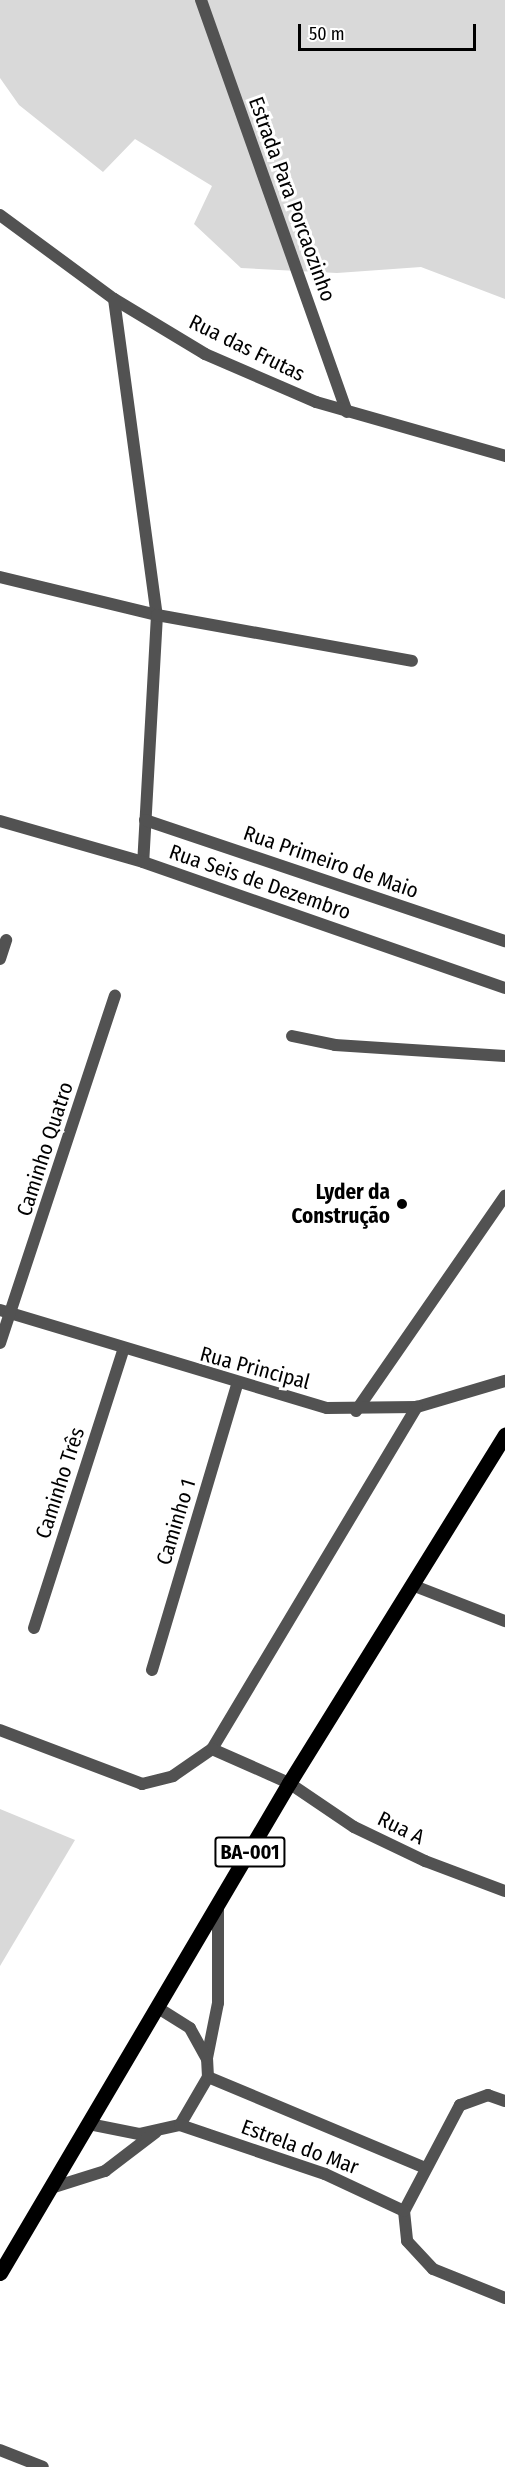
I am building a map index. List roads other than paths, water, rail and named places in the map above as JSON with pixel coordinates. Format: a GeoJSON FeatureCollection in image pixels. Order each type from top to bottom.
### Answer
{"type":"FeatureCollection","features":[{"type":"Feature","properties":{"kind":"main road","name":"BA-001"},"geometry":{"type":"LineString","coordinates":[[0,2273],[160,2009],[289,1783],[505,1434]]}},
{"type":"Feature","properties":{"kind":"street","name":"Estrada Para Porcaozinho"},"geometry":{"type":"LineString","coordinates":[[201,0],[347,412]]}},
{"type":"Feature","properties":{"kind":"street","name":"Rua das Frutas"},"geometry":{"type":"LineString","coordinates":[[0,215],[114,298],[205,354],[347,412],[505,456]]}},
{"type":"Feature","properties":{"kind":"street"},"geometry":{"type":"LineString","coordinates":[[114,298],[157,615],[143,862]]}},
{"type":"Feature","properties":{"kind":"street"},"geometry":{"type":"LineString","coordinates":[[0,577],[157,615],[412,661]]}},
{"type":"Feature","properties":{"kind":"street","name":"Rua Seis de Dezembro"},"geometry":{"type":"LineString","coordinates":[[0,820],[143,862],[505,988]]}},
{"type":"Feature","properties":{"kind":"street","name":"Rua Primeiro de Maio"},"geometry":{"type":"LineString","coordinates":[[145,820],[505,941]]}},
{"type":"Feature","properties":{"kind":"street"},"geometry":{"type":"LineString","coordinates":[[0,960],[6,940]]}},
{"type":"Feature","properties":{"kind":"street","name":"Caminho Quatro"},"geometry":{"type":"LineString","coordinates":[[0,1343],[5,1312],[115,996]]}},
{"type":"Feature","properties":{"kind":"street"},"geometry":{"type":"LineString","coordinates":[[292,1036],[335,1045],[505,1056]]}},
{"type":"Feature","properties":{"kind":"street"},"geometry":{"type":"LineString","coordinates":[[356,1411],[505,1196]]}},
{"type":"Feature","properties":{"kind":"street","name":"Rua Principal"},"geometry":{"type":"LineString","coordinates":[[5,1312],[237,1384],[356,1411],[417,1407],[505,1381]]}},
{"type":"Feature","properties":{"kind":"street","name":"Caminho Três"},"geometry":{"type":"LineString","coordinates":[[34,1628],[123,1350]]}},
{"type":"Feature","properties":{"kind":"street","name":"Caminho 1"},"geometry":{"type":"LineString","coordinates":[[152,1670],[237,1384]]}},
{"type":"Feature","properties":{"kind":"street"},"geometry":{"type":"LineString","coordinates":[[0,1730],[142,1784],[173,1776],[212,1749],[417,1407]]}},
{"type":"Feature","properties":{"kind":"street"},"geometry":{"type":"LineString","coordinates":[[412,1585],[505,1622]]}},
{"type":"Feature","properties":{"kind":"street","name":"Rua A"},"geometry":{"type":"LineString","coordinates":[[212,1749],[289,1783],[354,1827],[505,1891]]}},
{"type":"Feature","properties":{"kind":"street"},"geometry":{"type":"LineString","coordinates":[[89,2124],[139,2134],[180,2126],[208,2077],[207,2059],[218,2003],[218,1910]]}},
{"type":"Feature","properties":{"kind":"street"},"geometry":{"type":"LineString","coordinates":[[160,2009],[189,2028],[207,2059]]}},
{"type":"Feature","properties":{"kind":"street","name":"Estrela do Mar"},"geometry":{"type":"LineString","coordinates":[[208,2077],[423,2167]]}},
{"type":"Feature","properties":{"kind":"street"},"geometry":{"type":"LineString","coordinates":[[505,2101],[488,2096],[460,2105],[423,2167],[404,2211],[406,2241],[433,2270],[505,2298]]}},
{"type":"Feature","properties":{"kind":"street","name":"Estrela do Mar"},"geometry":{"type":"LineString","coordinates":[[180,2126],[325,2174],[404,2211]]}},
{"type":"Feature","properties":{"kind":"street"},"geometry":{"type":"LineString","coordinates":[[51,2188],[105,2171],[158,2130]]}},
{"type":"Feature","properties":{"kind":"street"},"geometry":{"type":"LineString","coordinates":[[0,2450],[44,2467]]}},
{"type":"Feature","properties":{"kind":"place","name":"Lyder da Construção"},"geometry":{"type":"Point","coordinates":[402,1204]}}]}
